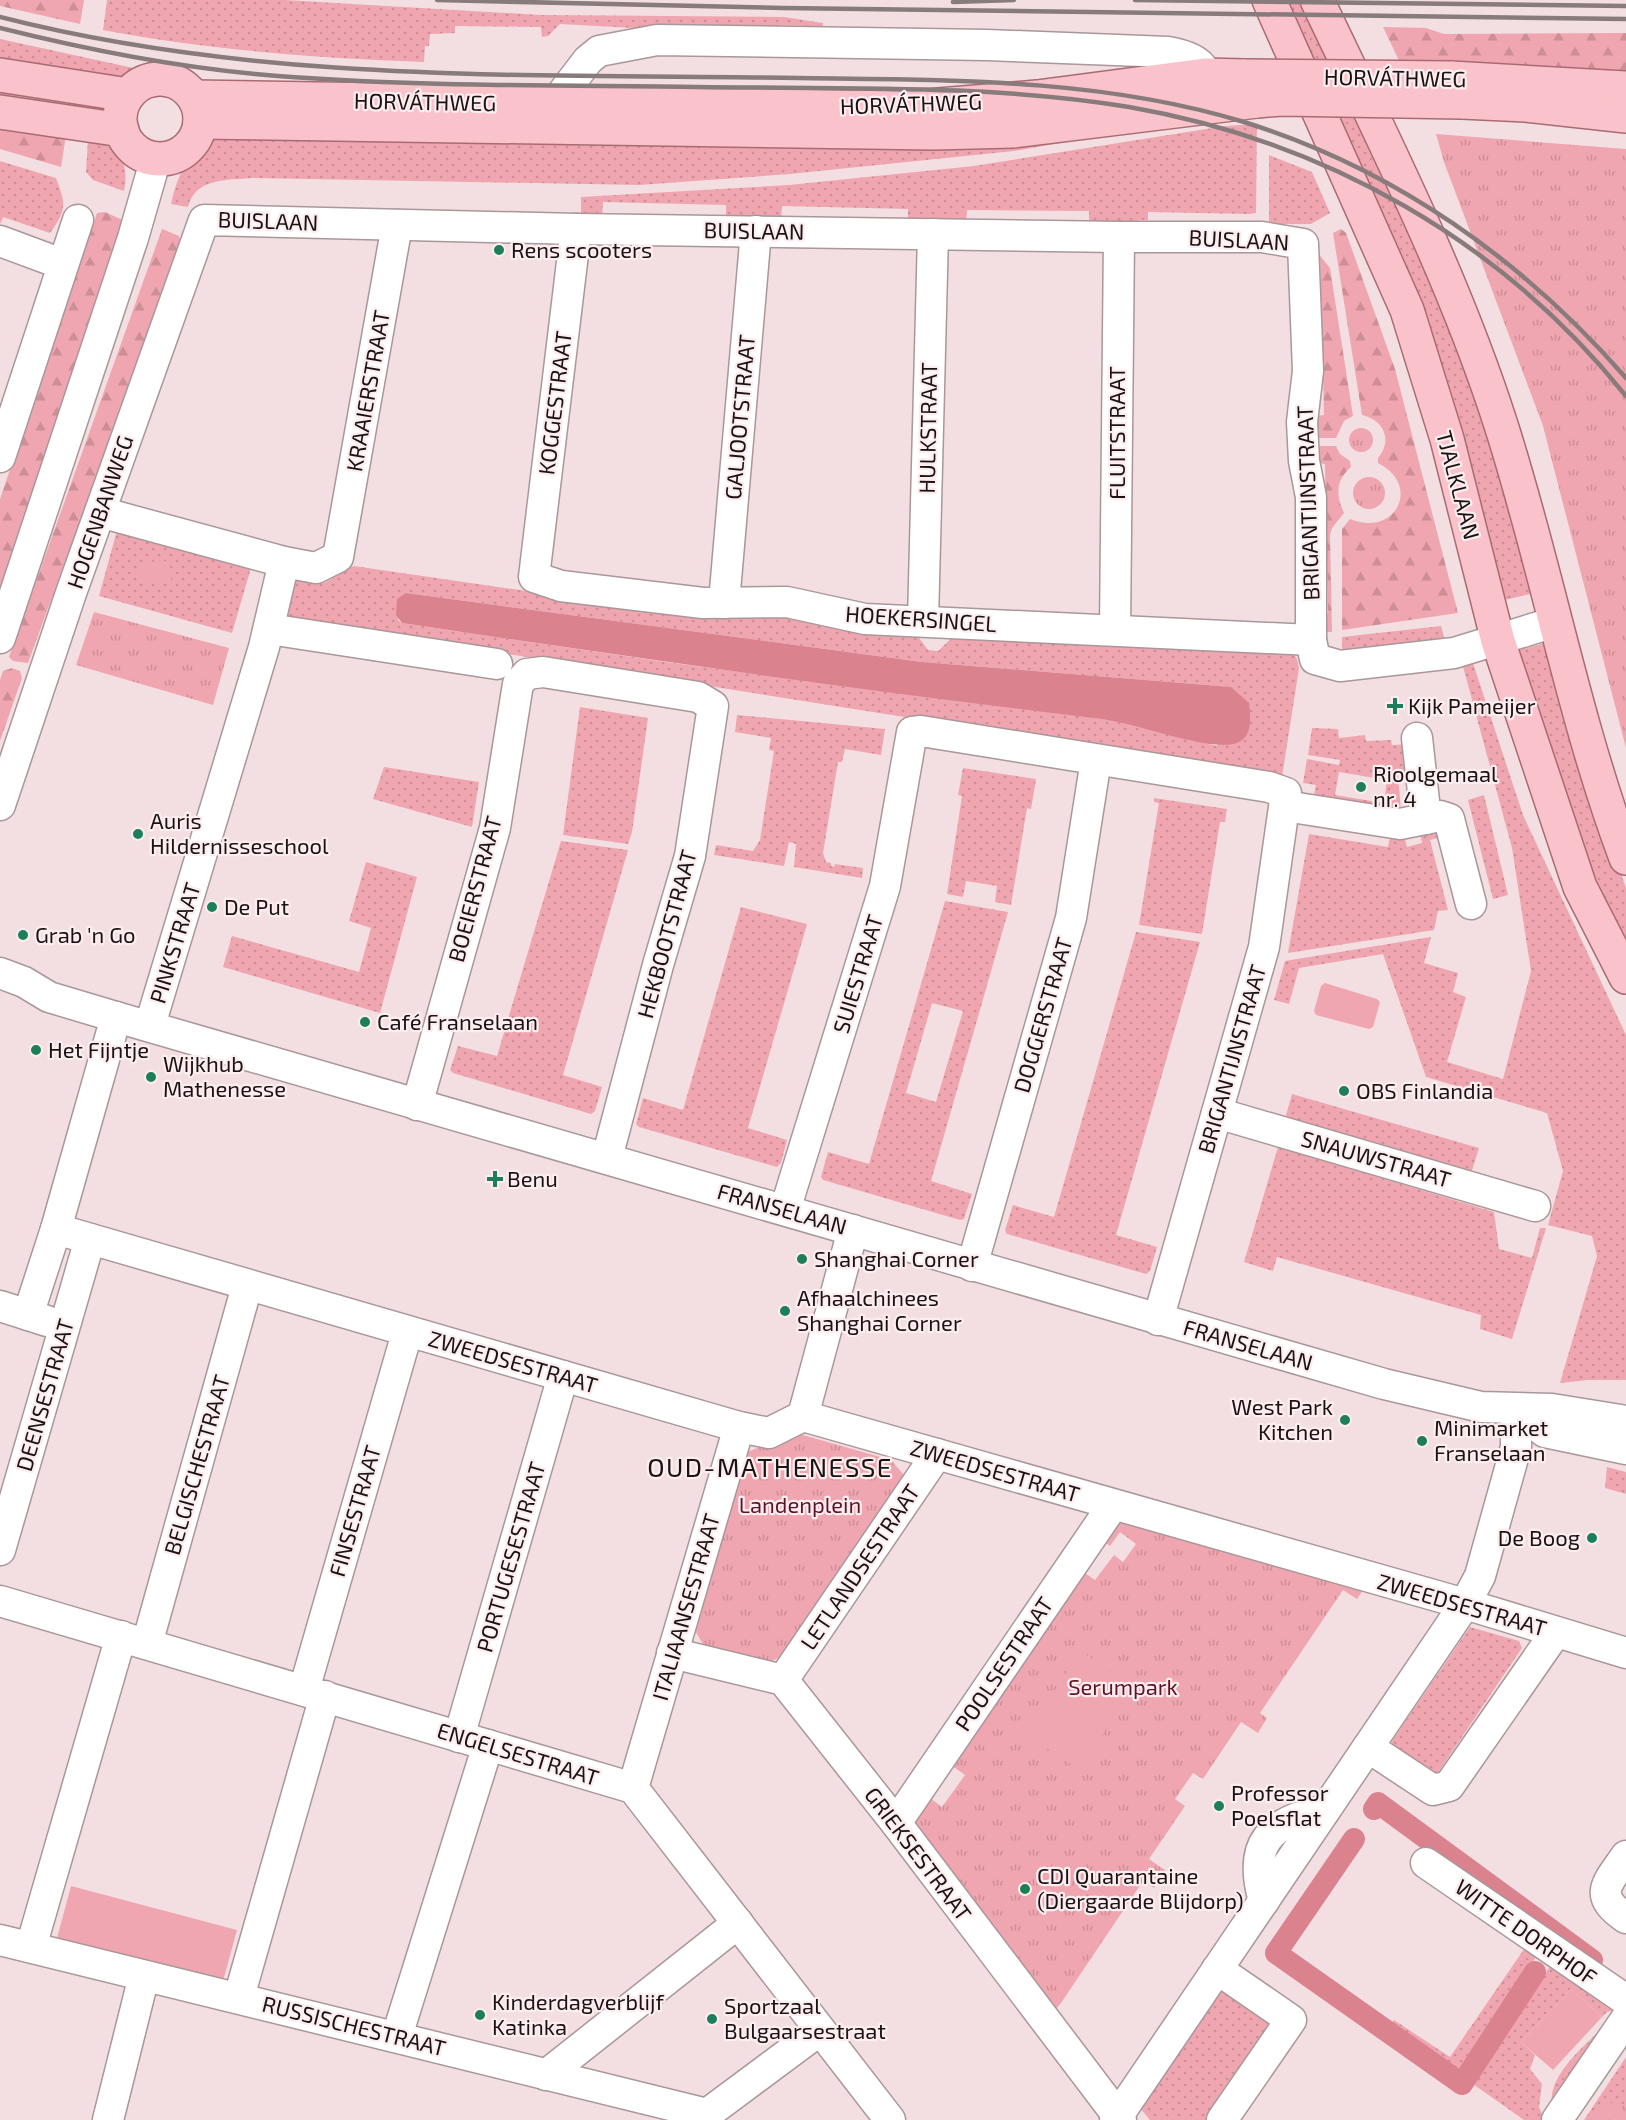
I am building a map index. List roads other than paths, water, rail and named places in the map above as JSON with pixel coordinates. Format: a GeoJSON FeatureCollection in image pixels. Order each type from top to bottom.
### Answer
{"type":"FeatureCollection","features":[{"type":"Feature","properties":{"kind":"main road","name":"TJALKLAAN"},"geometry":{"type":"LineString","coordinates":[[1269,0],[1407,310],[1447,439],[1498,641],[1580,887],[1626,977]]}},
{"type":"Feature","properties":{"kind":"main road"},"geometry":{"type":"LineString","coordinates":[[1317,0],[1454,294],[1502,426],[1592,752],[1626,858]]}},
{"type":"Feature","properties":{"kind":"main road","name":"HORVÁTHWEG"},"geometry":{"type":"LineString","coordinates":[[197,110],[555,103],[901,108],[1037,97],[1192,53],[1251,89]]}},
{"type":"Feature","properties":{"kind":"main road"},"geometry":{"type":"LineString","coordinates":[[0,75],[128,95]]}},
{"type":"Feature","properties":{"kind":"main road"},"geometry":{"type":"LineString","coordinates":[[159,79],[176,82],[197,110],[194,139],[182,152],[156,158],[135,149],[122,130],[122,108],[128,95],[141,84],[159,79]]}},
{"type":"Feature","properties":{"kind":"main road","name":"HORVÁTHWEG"},"geometry":{"type":"LineString","coordinates":[[197,110],[934,133],[1023,130],[1179,110],[1251,89],[1626,88]]}},
{"type":"Feature","properties":{"kind":"main road","name":"HORVÁTHWEG"},"geometry":{"type":"LineString","coordinates":[[1456,90],[1526,105],[1626,116]]}},
{"type":"Feature","properties":{"kind":"main road"},"geometry":{"type":"LineString","coordinates":[[0,112],[122,130]]}},
{"type":"Feature","properties":{"kind":"street"},"geometry":{"type":"LineString","coordinates":[[555,103],[588,60],[608,47],[657,40],[833,35],[1192,53],[1205,89],[1201,96],[1179,110]]}},
{"type":"Feature","properties":{"kind":"street"},"geometry":{"type":"LineString","coordinates":[[0,638],[129,248],[156,158]]}},
{"type":"Feature","properties":{"kind":"street"},"geometry":{"type":"LineString","coordinates":[[0,457],[78,220]]}},
{"type":"Feature","properties":{"kind":"street","name":"BUISLAAN"},"geometry":{"type":"LineString","coordinates":[[204,220],[576,229],[1262,237],[1303,244]]}},
{"type":"Feature","properties":{"kind":"street","name":"HOGENBANWEG"},"geometry":{"type":"LineString","coordinates":[[0,805],[100,512],[204,220]]}},
{"type":"Feature","properties":{"kind":"street","name":"KRAAIERSTRAAT"},"geometry":{"type":"LineString","coordinates":[[284,562],[316,568],[338,557],[398,225]]}},
{"type":"Feature","properties":{"kind":"street","name":"KOGGESTRAAT"},"geometry":{"type":"LineString","coordinates":[[534,577],[576,229]]}},
{"type":"Feature","properties":{"kind":"street","name":"GALJOOTSTRAAT"},"geometry":{"type":"LineString","coordinates":[[724,603],[756,231]]}},
{"type":"Feature","properties":{"kind":"street","name":"HULKSTRAAT"},"geometry":{"type":"LineString","coordinates":[[923,621],[933,234]]}},
{"type":"Feature","properties":{"kind":"street","name":"FLUITSTRAAT"},"geometry":{"type":"LineString","coordinates":[[1115,630],[1119,237]]}},
{"type":"Feature","properties":{"kind":"street"},"geometry":{"type":"LineString","coordinates":[[0,241],[62,264]]}},
{"type":"Feature","properties":{"kind":"street","name":"BRIGANTIJNSTRAAT"},"geometry":{"type":"LineString","coordinates":[[1303,244],[1308,370],[1302,422],[1304,461],[1311,497],[1311,640]]}},
{"type":"Feature","properties":{"kind":"street"},"geometry":{"type":"LineString","coordinates":[[100,512],[284,562]]}},
{"type":"Feature","properties":{"kind":"street","name":"PINKSTRAAT"},"geometry":{"type":"LineString","coordinates":[[150,1026],[269,629],[284,562]]}},
{"type":"Feature","properties":{"kind":"street","name":"HOEKERSINGEL"},"geometry":{"type":"LineString","coordinates":[[534,577],[561,586],[703,603],[787,602],[865,619],[1311,640]]}},
{"type":"Feature","properties":{"kind":"street"},"geometry":{"type":"LineString","coordinates":[[1311,640],[1315,659],[1340,666],[1454,654],[1555,622]]}},
{"type":"Feature","properties":{"kind":"street"},"geometry":{"type":"LineString","coordinates":[[269,629],[497,664]]}},
{"type":"Feature","properties":{"kind":"street","name":"BOEIERSTRAAT"},"geometry":{"type":"LineString","coordinates":[[417,1105],[495,828],[518,684],[527,674],[543,672],[698,697],[713,706]]}},
{"type":"Feature","properties":{"kind":"street","name":"HEKBOOTSTRAAT"},"geometry":{"type":"LineString","coordinates":[[607,1158],[658,965],[690,856],[713,706]]}},
{"type":"Feature","properties":{"kind":"street","name":"SUIESTRAAT"},"geometry":{"type":"LineString","coordinates":[[785,1210],[885,886],[912,732],[921,731],[1096,760]]}},
{"type":"Feature","properties":{"kind":"street"},"geometry":{"type":"LineString","coordinates":[[1417,738],[1426,819]]}},
{"type":"Feature","properties":{"kind":"street"},"geometry":{"type":"LineString","coordinates":[[1096,760],[1269,787],[1286,800],[1400,824],[1440,816],[1449,819],[1471,904]]}},
{"type":"Feature","properties":{"kind":"street","name":"DOGGERSTRAAT"},"geometry":{"type":"LineString","coordinates":[[972,1266],[1071,918],[1096,760]]}},
{"type":"Feature","properties":{"kind":"street","name":"BRIGANTIJNSTRAAT"},"geometry":{"type":"LineString","coordinates":[[1158,1320],[1264,947],[1286,800]]}},
{"type":"Feature","properties":{"kind":"street","name":"FRANSELAAN"},"geometry":{"type":"LineString","coordinates":[[0,973],[24,982],[49,997],[116,1017],[1384,1384],[1481,1407],[1516,1410],[1552,1408],[1626,1421]]}},
{"type":"Feature","properties":{"kind":"street","name":"FRANSELAAN"},"geometry":{"type":"LineString","coordinates":[[0,990],[22,996],[49,997]]}},
{"type":"Feature","properties":{"kind":"street","name":"DEENSESTRAAT"},"geometry":{"type":"LineString","coordinates":[[28,1315],[56,1229],[116,1017]]}},
{"type":"Feature","properties":{"kind":"street","name":"SNAUWSTRAAT"},"geometry":{"type":"LineString","coordinates":[[1217,1113],[1535,1206]]}},
{"type":"Feature","properties":{"kind":"street","name":"ZWEEDSESTRAAT"},"geometry":{"type":"LineString","coordinates":[[56,1229],[407,1333],[739,1427],[769,1433],[803,1416],[1465,1604],[1626,1653]]}},
{"type":"Feature","properties":{"kind":"street"},"geometry":{"type":"LineString","coordinates":[[803,1416],[853,1230]]}},
{"type":"Feature","properties":{"kind":"street","name":"DEENSESTRAAT"},"geometry":{"type":"LineString","coordinates":[[0,1550],[90,1239]]}},
{"type":"Feature","properties":{"kind":"street","name":"BELGISCHESTRAAT"},"geometry":{"type":"LineString","coordinates":[[31,1947],[134,1640],[247,1286]]}},
{"type":"Feature","properties":{"kind":"street"},"geometry":{"type":"LineString","coordinates":[[0,1306],[64,1326]]}},
{"type":"Feature","properties":{"kind":"street","name":"FINSESTRAAT"},"geometry":{"type":"LineString","coordinates":[[239,1997],[314,1693],[407,1333]]}},
{"type":"Feature","properties":{"kind":"street","name":"PORTUGESESTRAAT"},"geometry":{"type":"LineString","coordinates":[[459,1737],[563,1376]]}},
{"type":"Feature","properties":{"kind":"street"},"geometry":{"type":"LineString","coordinates":[[1516,1410],[1545,1432],[1626,1449]]}},
{"type":"Feature","properties":{"kind":"street"},"geometry":{"type":"LineString","coordinates":[[1118,2119],[1465,1604],[1480,1576],[1516,1447],[1516,1410]]}},
{"type":"Feature","properties":{"kind":"street","name":"ITALIAANSESTRAAT"},"geometry":{"type":"LineString","coordinates":[[633,1788],[739,1427]]}},
{"type":"Feature","properties":{"kind":"street","name":"LETLANDSESTRAAT"},"geometry":{"type":"LineString","coordinates":[[783,1680],[937,1454]]}},
{"type":"Feature","properties":{"kind":"street","name":"POOLSESTRAAT"},"geometry":{"type":"LineString","coordinates":[[896,1823],[1113,1504]]}},
{"type":"Feature","properties":{"kind":"street","name":"ENGELSESTRAAT"},"geometry":{"type":"LineString","coordinates":[[0,1601],[633,1788]]}},
{"type":"Feature","properties":{"kind":"street"},"geometry":{"type":"LineString","coordinates":[[1368,1747],[1433,1790],[1449,1786],[1556,1632]]}},
{"type":"Feature","properties":{"kind":"street"},"geometry":{"type":"LineString","coordinates":[[672,1653],[783,1680]]}},
{"type":"Feature","properties":{"kind":"street","name":"GRIEKSESTRAAT"},"geometry":{"type":"LineString","coordinates":[[783,1680],[896,1823],[1118,2119]]}},
{"type":"Feature","properties":{"kind":"street"},"geometry":{"type":"LineString","coordinates":[[397,2036],[488,1745]]}},
{"type":"Feature","properties":{"kind":"street"},"geometry":{"type":"LineString","coordinates":[[633,1788],[890,2120]]}},
{"type":"Feature","properties":{"kind":"street"},"geometry":{"type":"LineString","coordinates":[[1626,1856],[1609,1881],[1605,1895],[1610,1907],[1626,1918]]}},
{"type":"Feature","properties":{"kind":"street","name":"WITTE DORPHOF"},"geometry":{"type":"LineString","coordinates":[[1426,1863],[1626,2000]]}},
{"type":"Feature","properties":{"kind":"street"},"geometry":{"type":"LineString","coordinates":[[546,2075],[738,1923]]}},
{"type":"Feature","properties":{"kind":"street","name":"RUSSISCHESTRAAT"},"geometry":{"type":"LineString","coordinates":[[0,1940],[397,2036],[707,2117]]}},
{"type":"Feature","properties":{"kind":"street"},"geometry":{"type":"LineString","coordinates":[[1218,1969],[1291,2020],[1222,2120]]}},
{"type":"Feature","properties":{"kind":"street"},"geometry":{"type":"LineString","coordinates":[[108,2120],[144,1976]]}},
{"type":"Feature","properties":{"kind":"street"},"geometry":{"type":"LineString","coordinates":[[1557,2120],[1626,2019]]}},
{"type":"Feature","properties":{"kind":"street"},"geometry":{"type":"LineString","coordinates":[[707,2117],[820,2030]]}},
{"type":"Feature","properties":{"kind":"waterway"},"geometry":{"type":"LineString","coordinates":[[1374,1809],[1378,1803],[1592,1960]]}},
{"type":"Feature","properties":{"kind":"waterway"},"geometry":{"type":"LineString","coordinates":[[1354,1839],[1276,1953],[1462,2084],[1535,1972]]}},
{"type":"Feature","properties":{"kind":"railway"},"geometry":{"type":"LineString","coordinates":[[437,0],[783,8],[1626,19]]}},
{"type":"Feature","properties":{"kind":"railway"},"geometry":{"type":"LineString","coordinates":[[953,2],[1014,0]]}},
{"type":"Feature","properties":{"kind":"railway"},"geometry":{"type":"LineString","coordinates":[[1135,0],[1626,6]]}},
{"type":"Feature","properties":{"kind":"railway"},"geometry":{"type":"LineString","coordinates":[[0,17],[98,39],[197,54],[297,65],[497,75],[967,81],[1079,89],[1190,108],[1244,122],[1300,142],[1353,165],[1453,223],[1544,295],[1626,378]]}},
{"type":"Feature","properties":{"kind":"railway"},"geometry":{"type":"LineString","coordinates":[[0,28],[127,56],[255,74],[476,85],[968,91],[1023,94],[1129,107],[1202,123],[1272,145],[1339,172],[1404,206],[1465,245],[1523,290],[1577,340],[1626,396]]}},
{"type":"Feature","properties":{"kind":"place","name":"Rens scooters"},"geometry":{"type":"Point","coordinates":[499,250]}},
{"type":"Feature","properties":{"kind":"place","name":"Kijk Pameijer"},"geometry":{"type":"Point","coordinates":[1395,706]}},
{"type":"Feature","properties":{"kind":"place","name":"Rioolgemaal nr. 4"},"geometry":{"type":"Point","coordinates":[1361,787]}},
{"type":"Feature","properties":{"kind":"place","name":"Auris Hildernisseschool"},"geometry":{"type":"Point","coordinates":[138,834]}},
{"type":"Feature","properties":{"kind":"place","name":"De Put"},"geometry":{"type":"Point","coordinates":[212,907]}},
{"type":"Feature","properties":{"kind":"place","name":"Grab 'n Go"},"geometry":{"type":"Point","coordinates":[23,935]}},
{"type":"Feature","properties":{"kind":"place","name":"Café Franselaan"},"geometry":{"type":"Point","coordinates":[365,1022]}},
{"type":"Feature","properties":{"kind":"place","name":"Het Fijntje"},"geometry":{"type":"Point","coordinates":[36,1050]}},
{"type":"Feature","properties":{"kind":"place","name":"Wijkhub Mathenesse"},"geometry":{"type":"Point","coordinates":[151,1077]}},
{"type":"Feature","properties":{"kind":"place","name":"OBS Finlandia"},"geometry":{"type":"Point","coordinates":[1344,1091]}},
{"type":"Feature","properties":{"kind":"place","name":"Benu"},"geometry":{"type":"Point","coordinates":[495,1179]}},
{"type":"Feature","properties":{"kind":"place","name":"Shanghai Corner"},"geometry":{"type":"Point","coordinates":[802,1259]}},
{"type":"Feature","properties":{"kind":"place","name":"Afhaalchinees Shanghai Corner"},"geometry":{"type":"Point","coordinates":[785,1311]}},
{"type":"Feature","properties":{"kind":"place","name":"West Park Kitchen"},"geometry":{"type":"Point","coordinates":[1345,1420]}},
{"type":"Feature","properties":{"kind":"place","name":"Minimarket Franselaan"},"geometry":{"type":"Point","coordinates":[1422,1441]}},
{"type":"Feature","properties":{"kind":"place","name":"De Boog"},"geometry":{"type":"Point","coordinates":[1592,1538]}},
{"type":"Feature","properties":{"kind":"place","name":"Professor Poelsflat"},"geometry":{"type":"Point","coordinates":[1219,1806]}},
{"type":"Feature","properties":{"kind":"place","name":"CDI Quarantaine (Diergaarde Blijdorp)"},"geometry":{"type":"Point","coordinates":[1025,1889]}},
{"type":"Feature","properties":{"kind":"place","name":"Kinderdagverblijf Katinka"},"geometry":{"type":"Point","coordinates":[480,2015]}},
{"type":"Feature","properties":{"kind":"place","name":"Sportzaal Bulgaarsestraat"},"geometry":{"type":"Point","coordinates":[712,2019]}},
{"type":"Feature","properties":{"kind":"district","name":"OUD-MATHENESSE"},"geometry":{"type":"Point","coordinates":[770,1468]}},
{"type":"Feature","properties":{"kind":"park label","name":"Landenplein"},"geometry":{"type":"Point","coordinates":[800,1505]}},
{"type":"Feature","properties":{"kind":"park label","name":"Serumpark"},"geometry":{"type":"Point","coordinates":[1123,1687]}}]}
